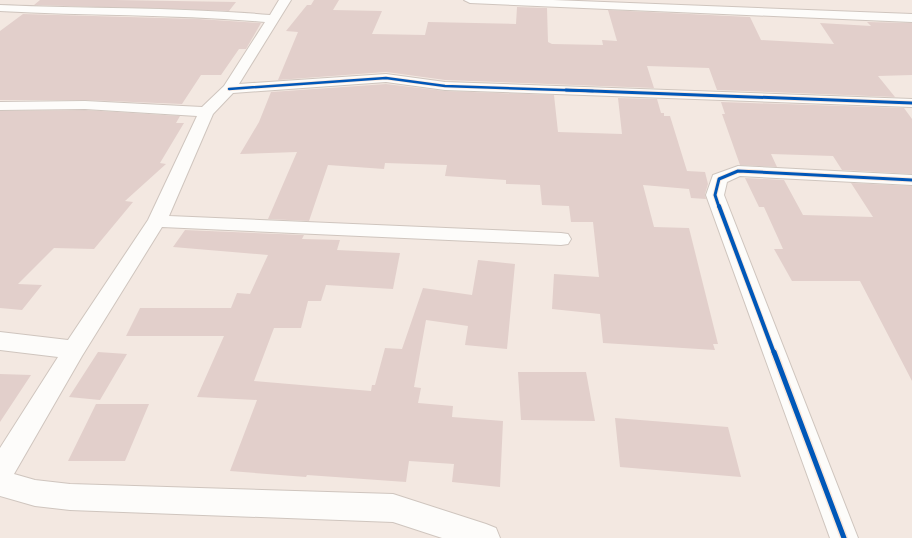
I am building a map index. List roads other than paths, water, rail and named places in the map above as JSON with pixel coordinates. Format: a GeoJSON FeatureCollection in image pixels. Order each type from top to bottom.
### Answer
{"type":"FeatureCollection","features":[{"type":"Feature","properties":{"kind":"street"},"geometry":{"type":"LineString","coordinates":[[0,472],[74,350],[157,221],[206,112],[229,89],[285,0]]}},
{"type":"Feature","properties":{"kind":"street"},"geometry":{"type":"LineString","coordinates":[[470,0],[912,18]]}},
{"type":"Feature","properties":{"kind":"street"},"geometry":{"type":"LineString","coordinates":[[0,8],[86,12],[208,13],[273,19]]}},
{"type":"Feature","properties":{"kind":"street"},"geometry":{"type":"LineString","coordinates":[[229,89],[386,78],[445,86],[909,107]]}},
{"type":"Feature","properties":{"kind":"street"},"geometry":{"type":"LineString","coordinates":[[0,106],[85,105],[206,112]]}},
{"type":"Feature","properties":{"kind":"street"},"geometry":{"type":"LineString","coordinates":[[844,538],[716,195],[719,179],[738,171],[912,180]]}},
{"type":"Feature","properties":{"kind":"street"},"geometry":{"type":"LineString","coordinates":[[157,221],[562,239]]}},
{"type":"Feature","properties":{"kind":"street"},"geometry":{"type":"LineString","coordinates":[[0,341],[74,350]]}},
{"type":"Feature","properties":{"kind":"street"},"geometry":{"type":"LineString","coordinates":[[0,483],[35,493],[70,496],[393,508],[486,538]]}}]}
